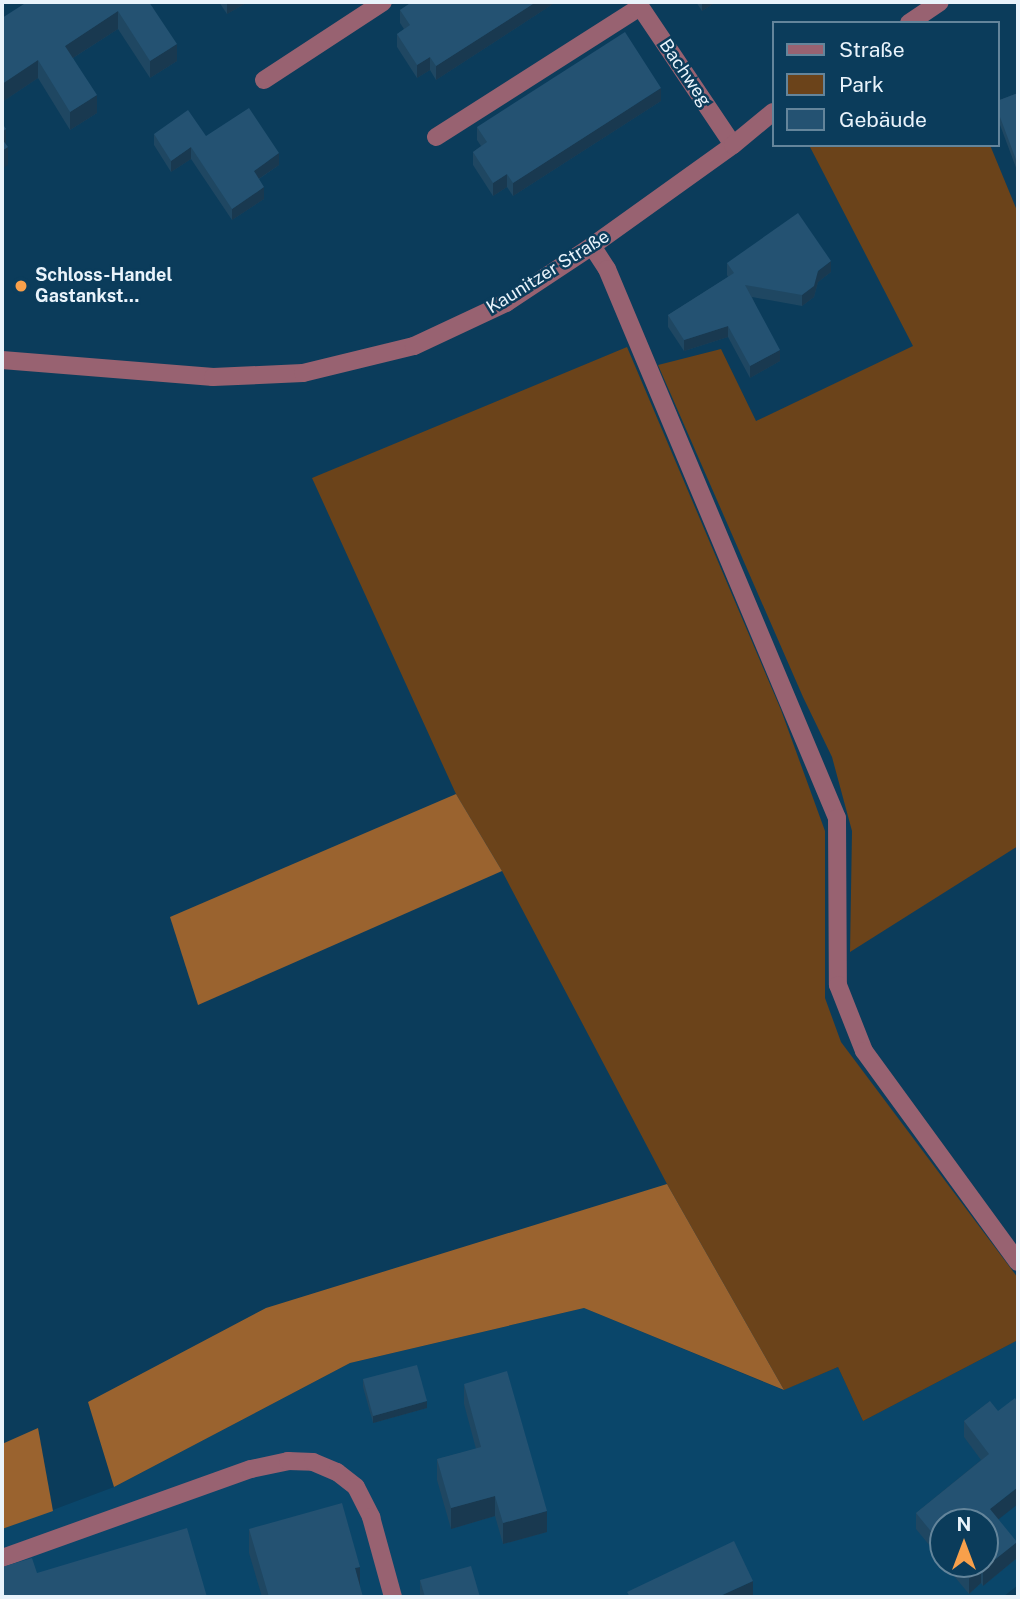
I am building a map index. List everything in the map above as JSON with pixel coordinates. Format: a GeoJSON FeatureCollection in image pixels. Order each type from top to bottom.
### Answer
{"type":"FeatureCollection","features":[{"type":"Feature","properties":{"kind":"street"},"geometry":{"type":"LineString","coordinates":[[264,80],[383,2]]}},
{"type":"Feature","properties":{"kind":"street"},"geometry":{"type":"LineString","coordinates":[[912,21],[940,2]]}},
{"type":"Feature","properties":{"kind":"street"},"geometry":{"type":"LineString","coordinates":[[436,136],[638,4]]}},
{"type":"Feature","properties":{"kind":"street","name":"Bachweg"},"geometry":{"type":"LineString","coordinates":[[638,4],[733,145]]}},
{"type":"Feature","properties":{"kind":"street","name":"Kaunitzer Straße"},"geometry":{"type":"LineString","coordinates":[[2,360],[213,377],[303,373],[414,346],[506,303],[592,246],[733,145],[772,113]]}},
{"type":"Feature","properties":{"kind":"street"},"geometry":{"type":"LineString","coordinates":[[592,246],[607,269],[837,818],[838,985],[864,1051],[1018,1262]]}},
{"type":"Feature","properties":{"kind":"street"},"geometry":{"type":"LineString","coordinates":[[2,1559],[251,1469],[288,1461],[313,1462],[337,1472],[356,1486],[371,1517],[393,1597]]}},
{"type":"Feature","properties":{"kind":"shaded area"},"geometry":{"type":"Polygon","coordinates":[[[456,794],[502,871],[198,1005],[170,917],[456,794]]]}},
{"type":"Feature","properties":{"kind":"shaded area"},"geometry":{"type":"Polygon","coordinates":[[[667,1184],[784,1390],[584,1308],[350,1363],[114,1487],[88,1402],[266,1308],[667,1184]]]}},
{"type":"Feature","properties":{"kind":"shaded area"},"geometry":{"type":"Polygon","coordinates":[[[584,1308],[783,1390],[838,1367],[863,1421],[1018,1340],[1018,1585],[1003,1597],[2,1597],[2,1529],[114,1487],[350,1363],[584,1308]]]}},
{"type":"Feature","properties":{"kind":"shaded area"},"geometry":{"type":"Polygon","coordinates":[[[38,1428],[53,1511],[2,1529],[2,1444],[38,1428]]]}},
{"type":"Feature","properties":{"kind":"green space"},"geometry":{"type":"Polygon","coordinates":[[[810,147],[991,147],[1018,213],[1018,846],[850,952],[852,831],[832,757],[803,697],[658,365],[721,349],[756,421],[913,346],[810,147]]]}},
{"type":"Feature","properties":{"kind":"green space"},"geometry":{"type":"Polygon","coordinates":[[[627,347],[781,710],[825,831],[825,998],[841,1042],[1018,1278],[1018,1340],[863,1421],[838,1367],[784,1390],[667,1184],[502,871],[456,794],[312,478],[627,347]]]}},
{"type":"Feature","properties":{"kind":"building"},"geometry":{"type":"Polygon","coordinates":[[[27,2],[149,2],[177,44],[150,61],[118,11],[65,46],[97,95],[70,112],[38,60],[2,84],[2,18],[27,2]]]}},
{"type":"Feature","properties":{"kind":"building"},"geometry":{"type":"Polygon","coordinates":[[[412,2],[536,2],[436,66],[430,57],[417,65],[397,34],[410,25],[400,10],[412,2]]]}},
{"type":"Feature","properties":{"kind":"building"},"geometry":{"type":"Polygon","coordinates":[[[625,32],[661,88],[513,183],[507,174],[493,183],[473,152],[487,142],[477,127],[625,32]]]}},
{"type":"Feature","properties":{"kind":"building"},"geometry":{"type":"Polygon","coordinates":[[[1018,93],[1018,165],[999,114],[999,100],[1018,93]]]}},
{"type":"Feature","properties":{"kind":"building"},"geometry":{"type":"Polygon","coordinates":[[[249,108],[279,153],[254,171],[264,187],[232,209],[191,147],[171,161],[154,134],[188,110],[206,136],[249,108]]]}},
{"type":"Feature","properties":{"kind":"building"},"geometry":{"type":"Polygon","coordinates":[[[2,139],[8,147],[2,151],[2,139]]]}},
{"type":"Feature","properties":{"kind":"building"},"geometry":{"type":"Polygon","coordinates":[[[798,213],[831,261],[818,271],[814,286],[802,295],[745,285],[780,350],[750,366],[728,326],[684,340],[668,315],[734,273],[727,263],[798,213]]]}},
{"type":"Feature","properties":{"kind":"building"},"geometry":{"type":"Polygon","coordinates":[[[417,1365],[427,1401],[373,1416],[363,1379],[417,1365]]]}},
{"type":"Feature","properties":{"kind":"building"},"geometry":{"type":"Polygon","coordinates":[[[507,1371],[547,1511],[503,1523],[495,1496],[451,1508],[437,1459],[481,1447],[464,1384],[507,1371]]]}},
{"type":"Feature","properties":{"kind":"building"},"geometry":{"type":"Polygon","coordinates":[[[1015,1398],[1018,1403],[1018,1487],[991,1508],[929,1508],[929,1529],[916,1513],[989,1454],[964,1421],[990,1401],[998,1411],[1015,1398]]]}},
{"type":"Feature","properties":{"kind":"building"},"geometry":{"type":"Polygon","coordinates":[[[342,1503],[360,1567],[355,1568],[363,1597],[269,1597],[249,1529],[342,1503]]]}},
{"type":"Feature","properties":{"kind":"building"},"geometry":{"type":"Polygon","coordinates":[[[999,1520],[1017,1542],[999,1556],[999,1520]]]}},
{"type":"Feature","properties":{"kind":"building"},"geometry":{"type":"Polygon","coordinates":[[[187,1528],[207,1597],[2,1597],[2,1567],[32,1558],[37,1573],[187,1528]]]}},
{"type":"Feature","properties":{"kind":"building"},"geometry":{"type":"Polygon","coordinates":[[[734,1541],[753,1581],[718,1597],[630,1597],[627,1592],[734,1541]]]}},
{"type":"Feature","properties":{"kind":"building"},"geometry":{"type":"Polygon","coordinates":[[[471,1566],[480,1597],[425,1597],[420,1580],[471,1566]]]}},
{"type":"Feature","properties":{"kind":"place","name":"Schloss-Handel Gastankst..."},"geometry":{"type":"Point","coordinates":[21,286]}}]}
